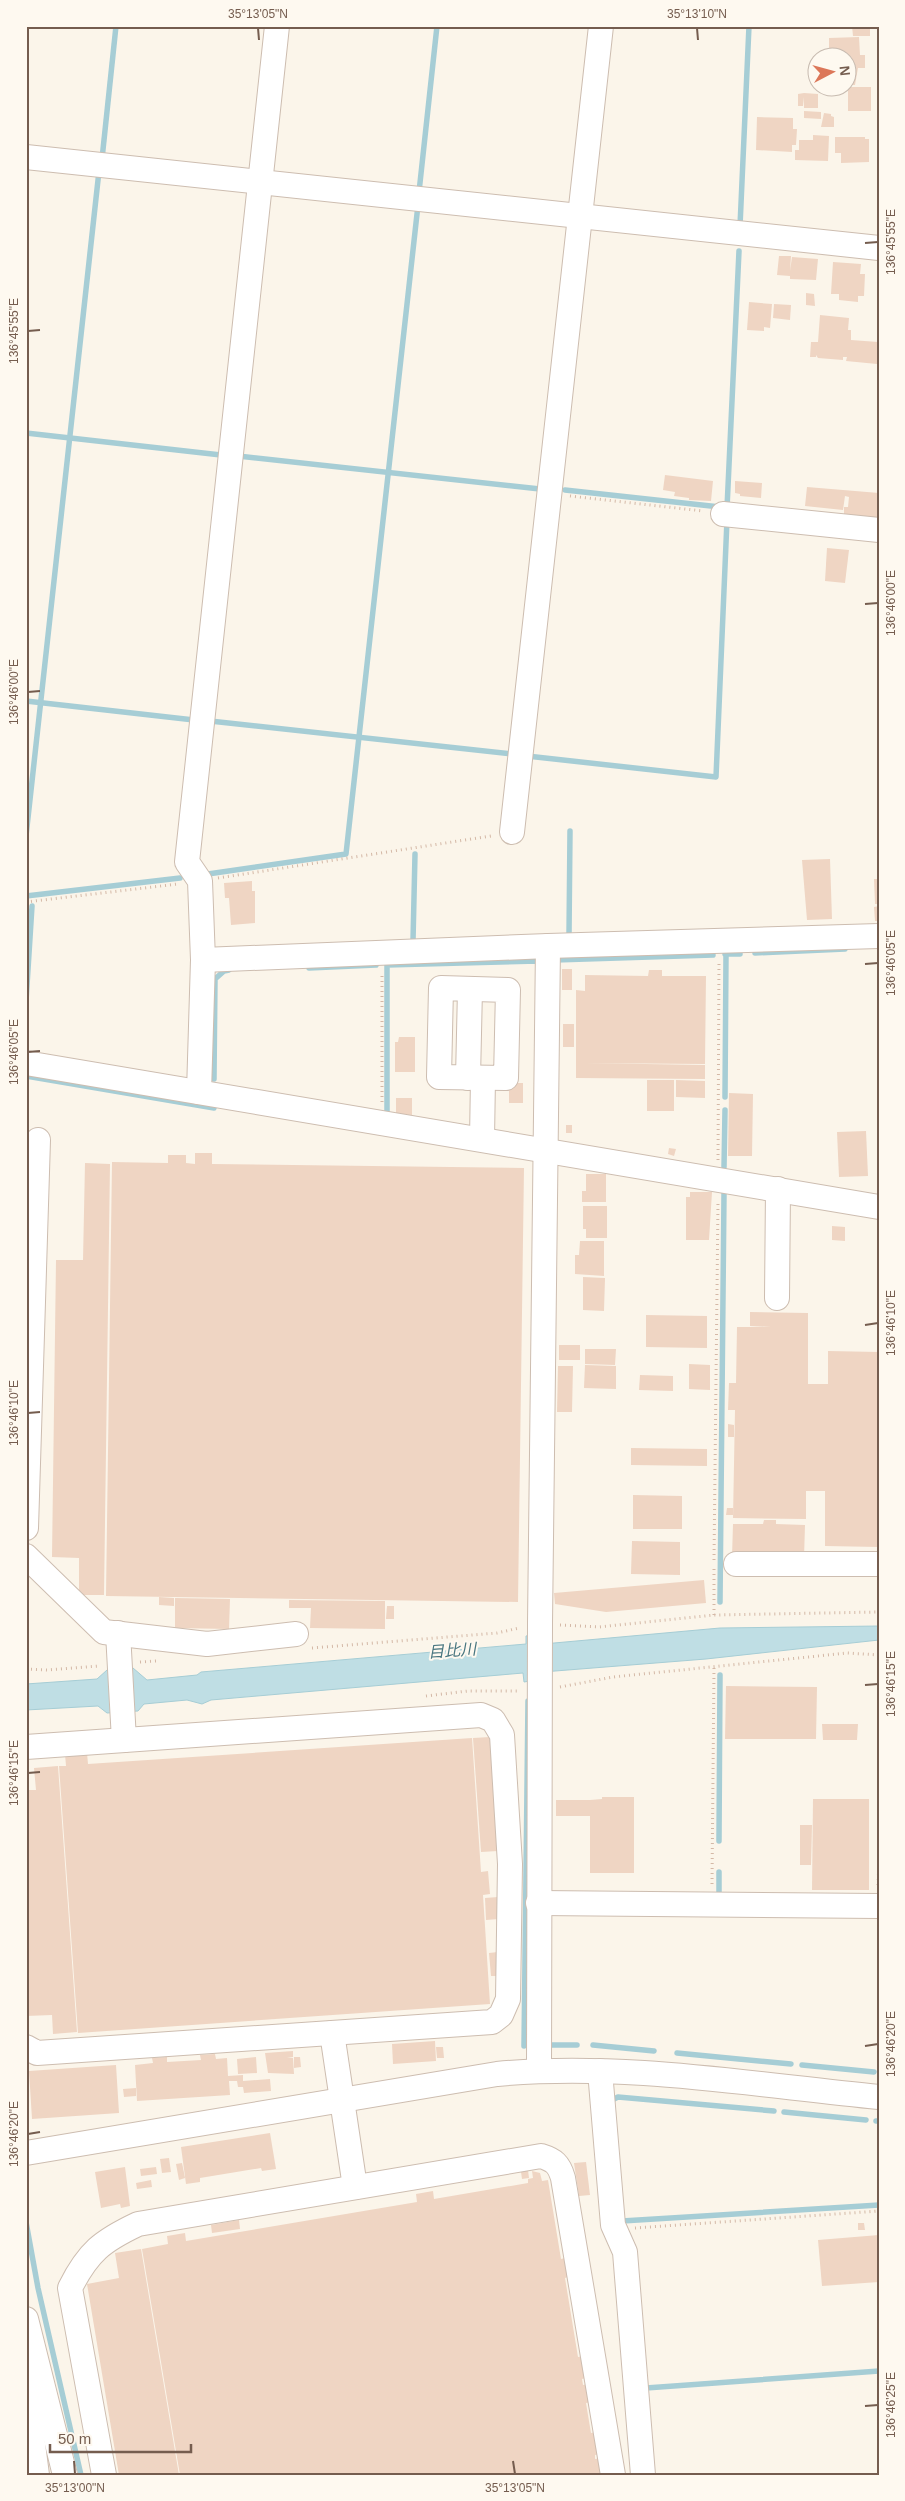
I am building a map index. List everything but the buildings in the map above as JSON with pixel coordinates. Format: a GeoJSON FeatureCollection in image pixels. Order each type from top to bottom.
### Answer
{"type":"FeatureCollection","features":[{"type":"Feature","properties":{"kind":"street"},"geometry":{"type":"LineString","coordinates":[[199,1092],[203,960],[200,881],[187,862],[277,26]]}},
{"type":"Feature","properties":{"kind":"street"},"geometry":{"type":"LineString","coordinates":[[512,832],[601,26]]}},
{"type":"Feature","properties":{"kind":"street"},"geometry":{"type":"LineString","coordinates":[[26,157],[879,248]]}},
{"type":"Feature","properties":{"kind":"street"},"geometry":{"type":"LineString","coordinates":[[723,514],[879,530]]}},
{"type":"Feature","properties":{"kind":"street"},"geometry":{"type":"LineString","coordinates":[[203,960],[548,946],[879,936]]}},
{"type":"Feature","properties":{"kind":"street"},"geometry":{"type":"LineString","coordinates":[[539,2070],[540,1628],[548,946]]}},
{"type":"Feature","properties":{"kind":"street"},"geometry":{"type":"LineString","coordinates":[[476,1078],[506,1078],[508,990],[470,989],[476,1078],[482,1139]]}},
{"type":"Feature","properties":{"kind":"street"},"geometry":{"type":"LineString","coordinates":[[26,1063],[718,1178],[879,1207]]}},
{"type":"Feature","properties":{"kind":"street"},"geometry":{"type":"LineString","coordinates":[[26,1528],[38,1140]]}},
{"type":"Feature","properties":{"kind":"street"},"geometry":{"type":"LineString","coordinates":[[777,1298],[778,1189]]}},
{"type":"Feature","properties":{"kind":"street"},"geometry":{"type":"LineString","coordinates":[[26,1556],[104,1632],[207,1644],[296,1634]]}},
{"type":"Feature","properties":{"kind":"street"},"geometry":{"type":"LineString","coordinates":[[736,1564],[879,1564]]}},
{"type":"Feature","properties":{"kind":"street"},"geometry":{"type":"LineString","coordinates":[[118,1633],[124,1729]]}},
{"type":"Feature","properties":{"kind":"street"},"geometry":{"type":"LineString","coordinates":[[26,1747],[124,1729],[481,1715],[493,1720],[502,1734],[510,1864],[508,1999],[501,2016],[492,2022],[37,2053],[26,2047]]}},
{"type":"Feature","properties":{"kind":"street"},"geometry":{"type":"LineString","coordinates":[[538,1903],[879,1906]]}},
{"type":"Feature","properties":{"kind":"street"},"geometry":{"type":"LineString","coordinates":[[332,2033],[355,2187]]}},
{"type":"Feature","properties":{"kind":"street"},"geometry":{"type":"LineString","coordinates":[[26,2153],[497,2074],[539,2070],[600,2071],[879,2097]]}},
{"type":"Feature","properties":{"kind":"street"},"geometry":{"type":"LineString","coordinates":[[600,2071],[615,2229],[625,2252],[643,2475]]}},
{"type":"Feature","properties":{"kind":"street"},"geometry":{"type":"LineString","coordinates":[[104,2475],[70,2288],[91,2254],[109,2238],[138,2224],[540,2156],[553,2160],[560,2168],[563,2178],[613,2475]]}},
{"type":"Feature","properties":{"kind":"street"},"geometry":{"type":"LineString","coordinates":[[26,2319],[65,2475]]}},
{"type":"Feature","properties":{"kind":"street"},"geometry":{"type":"LineString","coordinates":[[26,2390],[29,2427],[37,2475]]}},
{"type":"Feature","properties":{"kind":"path"},"geometry":{"type":"LineString","coordinates":[[549,494],[723,514]]}},
{"type":"Feature","properties":{"kind":"path"},"geometry":{"type":"LineString","coordinates":[[26,902],[200,881],[512,832]]}},
{"type":"Feature","properties":{"kind":"path"},"geometry":{"type":"LineString","coordinates":[[714,1615],[719,941]]}},
{"type":"Feature","properties":{"kind":"path"},"geometry":{"type":"LineString","coordinates":[[382,952],[382,1122]]}},
{"type":"Feature","properties":{"kind":"path"},"geometry":{"type":"LineString","coordinates":[[540,1628],[599,1627],[714,1615],[879,1612]]}},
{"type":"Feature","properties":{"kind":"path"},"geometry":{"type":"LineString","coordinates":[[423,1696],[468,1691],[540,1689],[613,1677],[847,1653],[879,1655]]}},
{"type":"Feature","properties":{"kind":"path"},"geometry":{"type":"LineString","coordinates":[[712,1904],[714,1667]]}},
{"type":"Feature","properties":{"kind":"path"},"geometry":{"type":"LineString","coordinates":[[615,2229],[879,2211]]}},
{"type":"Feature","properties":{"kind":"water"},"geometry":{"type":"Polygon","coordinates":[[[879,1626],[879,1640],[706,1659],[530,1673],[530,1681],[524,1682],[523,1673],[211,1700],[202,1704],[187,1700],[144,1704],[138,1711],[107,1713],[98,1706],[26,1710],[26,1684],[97,1679],[107,1670],[133,1668],[147,1680],[197,1675],[201,1672],[526,1644],[526,1636],[531,1635],[532,1645],[720,1628],[879,1626]]]}},
{"type":"Feature","properties":{"kind":"waterway"},"geometry":{"type":"LineString","coordinates":[[102,159],[116,26]]}},
{"type":"Feature","properties":{"kind":"waterway"},"geometry":{"type":"LineString","coordinates":[[419,192],[437,26]]}},
{"type":"Feature","properties":{"kind":"waterway"},"geometry":{"type":"LineString","coordinates":[[740,226],[749,26]]}},
{"type":"Feature","properties":{"kind":"waterway"},"geometry":{"type":"LineString","coordinates":[[26,836],[99,171]]}},
{"type":"Feature","properties":{"kind":"waterway"},"geometry":{"type":"LineString","coordinates":[[208,874],[346,854],[418,205]]}},
{"type":"Feature","properties":{"kind":"waterway"},"geometry":{"type":"LineString","coordinates":[[727,508],[739,251]]}},
{"type":"Feature","properties":{"kind":"waterway"},"geometry":{"type":"LineString","coordinates":[[26,433],[221,455]]}},
{"type":"Feature","properties":{"kind":"waterway"},"geometry":{"type":"LineString","coordinates":[[238,456],[540,489]]}},
{"type":"Feature","properties":{"kind":"waterway"},"geometry":{"type":"LineString","coordinates":[[565,490],[720,507]]}},
{"type":"Feature","properties":{"kind":"waterway"},"geometry":{"type":"LineString","coordinates":[[527,756],[716,777],[727,520]]}},
{"type":"Feature","properties":{"kind":"waterway"},"geometry":{"type":"LineString","coordinates":[[26,701],[194,720]]}},
{"type":"Feature","properties":{"kind":"waterway"},"geometry":{"type":"LineString","coordinates":[[210,721],[512,754]]}},
{"type":"Feature","properties":{"kind":"waterway"},"geometry":{"type":"LineString","coordinates":[[569,935],[570,831]]}},
{"type":"Feature","properties":{"kind":"waterway"},"geometry":{"type":"LineString","coordinates":[[413,941],[415,854]]}},
{"type":"Feature","properties":{"kind":"waterway"},"geometry":{"type":"LineString","coordinates":[[26,896],[180,878]]}},
{"type":"Feature","properties":{"kind":"waterway"},"geometry":{"type":"LineString","coordinates":[[26,1001],[32,906]]}},
{"type":"Feature","properties":{"kind":"waterway"},"geometry":{"type":"LineString","coordinates":[[755,953],[845,949]]}},
{"type":"Feature","properties":{"kind":"waterway"},"geometry":{"type":"LineString","coordinates":[[725,954],[740,954]]}},
{"type":"Feature","properties":{"kind":"waterway"},"geometry":{"type":"LineString","coordinates":[[555,960],[713,955]]}},
{"type":"Feature","properties":{"kind":"waterway"},"geometry":{"type":"LineString","coordinates":[[725,1097],[726,955]]}},
{"type":"Feature","properties":{"kind":"waterway"},"geometry":{"type":"LineString","coordinates":[[387,1112],[387,965],[538,961],[538,966]]}},
{"type":"Feature","properties":{"kind":"waterway"},"geometry":{"type":"LineString","coordinates":[[309,968],[376,965]]}},
{"type":"Feature","properties":{"kind":"waterway"},"geometry":{"type":"LineString","coordinates":[[214,1079],[215,979],[224,971],[229,970]]}},
{"type":"Feature","properties":{"kind":"waterway"},"geometry":{"type":"LineString","coordinates":[[26,1076],[214,1108]]}},
{"type":"Feature","properties":{"kind":"waterway"},"geometry":{"type":"LineString","coordinates":[[724,1167],[725,1110]]}},
{"type":"Feature","properties":{"kind":"waterway"},"geometry":{"type":"LineString","coordinates":[[720,1602],[724,1194]]}},
{"type":"Feature","properties":{"kind":"waterway"},"geometry":{"type":"LineString","coordinates":[[719,1841],[720,1675]]}},
{"type":"Feature","properties":{"kind":"waterway"},"geometry":{"type":"LineString","coordinates":[[524,2046],[528,1701]]}},
{"type":"Feature","properties":{"kind":"waterway"},"geometry":{"type":"LineString","coordinates":[[719,1872],[719,1892]]}},
{"type":"Feature","properties":{"kind":"waterway"},"geometry":{"type":"LineString","coordinates":[[551,2045],[577,2045]]}},
{"type":"Feature","properties":{"kind":"waterway"},"geometry":{"type":"LineString","coordinates":[[593,2045],[654,2051]]}},
{"type":"Feature","properties":{"kind":"waterway"},"geometry":{"type":"LineString","coordinates":[[677,2053],[791,2064]]}},
{"type":"Feature","properties":{"kind":"waterway"},"geometry":{"type":"LineString","coordinates":[[802,2065],[874,2072]]}},
{"type":"Feature","properties":{"kind":"waterway"},"geometry":{"type":"LineString","coordinates":[[612,2104],[612,2100],[618,2097],[774,2111]]}},
{"type":"Feature","properties":{"kind":"waterway"},"geometry":{"type":"LineString","coordinates":[[784,2112],[866,2120]]}},
{"type":"Feature","properties":{"kind":"waterway"},"geometry":{"type":"LineString","coordinates":[[622,2218],[622,2221],[879,2205]]}},
{"type":"Feature","properties":{"kind":"waterway"},"geometry":{"type":"LineString","coordinates":[[26,2222],[38,2288],[81,2475]]}},
{"type":"Feature","properties":{"kind":"waterway"},"geometry":{"type":"LineString","coordinates":[[646,2388],[879,2371]]}},
{"type":"Feature","properties":{"kind":"water label","name":"目比川"},"geometry":{"type":"Point","coordinates":[452,1650]}}]}
